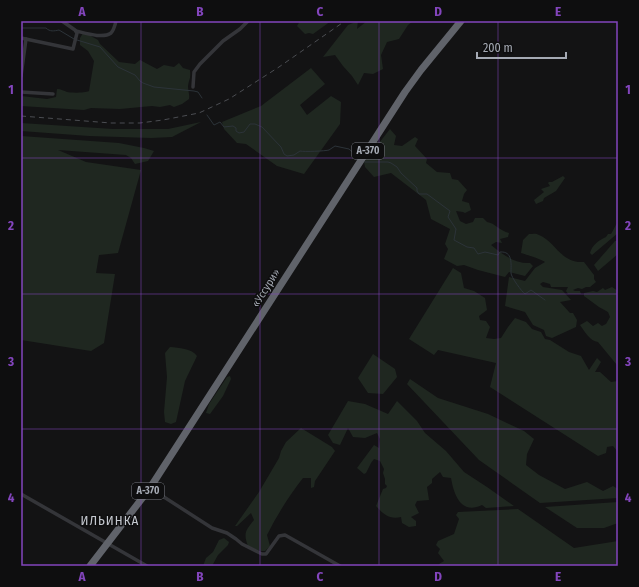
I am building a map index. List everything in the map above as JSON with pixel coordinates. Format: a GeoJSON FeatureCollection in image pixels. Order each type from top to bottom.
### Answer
{"type":"FeatureCollection","features":[{"type":"Feature","properties":{"kind":"highway","name":"«Уссури»"},"geometry":{"type":"LineString","coordinates":[[90,566],[150,488],[406,92],[421,70],[461,21]]}},
{"type":"Feature","properties":{"kind":"street"},"geometry":{"type":"LineString","coordinates":[[62,21],[75,30],[103,35],[110,34],[114,29],[116,21]]}},
{"type":"Feature","properties":{"kind":"street"},"geometry":{"type":"LineString","coordinates":[[193,87],[194,72],[200,64],[223,41],[240,30],[248,21]]}},
{"type":"Feature","properties":{"kind":"street"},"geometry":{"type":"LineString","coordinates":[[21,38],[73,49],[77,34],[75,30]]}},
{"type":"Feature","properties":{"kind":"street"},"geometry":{"type":"LineString","coordinates":[[21,76],[26,40]]}},
{"type":"Feature","properties":{"kind":"street"},"geometry":{"type":"LineString","coordinates":[[21,92],[53,94]]}},
{"type":"Feature","properties":{"kind":"street"},"geometry":{"type":"LineString","coordinates":[[150,488],[212,528],[226,533],[242,544],[262,554],[266,554],[279,536],[285,535],[340,566]]}},
{"type":"Feature","properties":{"kind":"street"},"geometry":{"type":"LineString","coordinates":[[21,494],[147,566]]}},
{"type":"Feature","properties":{"kind":"shaded area"},"geometry":{"type":"Polygon","coordinates":[[[300,21],[331,21],[313,34],[305,34],[297,26],[300,21]]]}},
{"type":"Feature","properties":{"kind":"shaded area"},"geometry":{"type":"Polygon","coordinates":[[[358,21],[357,29],[367,21],[413,21],[408,25],[399,39],[387,42],[381,55],[383,69],[373,74],[364,73],[358,85],[335,55],[323,57],[348,25],[358,21]]]}},
{"type":"Feature","properties":{"kind":"shaded area"},"geometry":{"type":"Polygon","coordinates":[[[83,33],[98,40],[100,44],[119,62],[135,64],[140,60],[157,69],[164,65],[174,67],[179,63],[183,68],[190,70],[188,86],[189,99],[174,107],[170,105],[120,109],[91,108],[84,110],[21,106],[21,96],[47,99],[56,97],[57,89],[72,93],[89,91],[94,61],[88,51],[80,45],[80,38],[83,33]]]}},
{"type":"Feature","properties":{"kind":"shaded area"},"geometry":{"type":"Polygon","coordinates":[[[311,68],[325,84],[300,105],[307,115],[331,96],[341,102],[340,124],[304,174],[277,166],[246,144],[237,143],[224,129],[222,122],[261,106],[311,68]]]}},
{"type":"Feature","properties":{"kind":"shaded area"},"geometry":{"type":"Polygon","coordinates":[[[201,122],[172,137],[151,138],[89,136],[21,131],[21,123],[113,129],[168,129],[201,122]]]}},
{"type":"Feature","properties":{"kind":"shaded area"},"geometry":{"type":"Polygon","coordinates":[[[390,129],[396,136],[394,145],[402,146],[415,137],[418,139],[415,146],[427,159],[426,163],[437,172],[450,173],[452,179],[458,180],[467,190],[462,201],[469,203],[471,210],[465,213],[456,211],[460,221],[466,224],[473,222],[475,218],[483,218],[487,222],[509,233],[508,237],[500,239],[502,243],[496,242],[491,245],[504,255],[514,260],[530,263],[533,266],[525,276],[509,272],[505,277],[464,265],[457,266],[444,259],[448,249],[445,244],[450,229],[431,219],[426,200],[391,173],[374,177],[365,167],[364,162],[390,129]]]}},
{"type":"Feature","properties":{"kind":"shaded area"},"geometry":{"type":"Polygon","coordinates":[[[21,136],[119,143],[154,151],[148,161],[135,164],[131,158],[126,155],[58,150],[86,162],[141,170],[118,253],[99,255],[96,273],[115,274],[104,343],[91,351],[21,340],[21,136]]]}},
{"type":"Feature","properties":{"kind":"shaded area"},"geometry":{"type":"Polygon","coordinates":[[[563,176],[565,178],[556,191],[544,198],[543,201],[536,204],[534,200],[544,192],[541,189],[550,186],[548,183],[549,182],[563,176]]]}},
{"type":"Feature","properties":{"kind":"shaded area"},"geometry":{"type":"Polygon","coordinates":[[[617,223],[618,233],[592,255],[590,253],[594,245],[608,234],[611,234],[617,223]]]}},
{"type":"Feature","properties":{"kind":"shaded area"},"geometry":{"type":"Polygon","coordinates":[[[529,234],[537,234],[545,238],[564,256],[576,262],[584,262],[594,275],[596,282],[590,287],[573,290],[580,291],[581,294],[568,294],[566,291],[568,287],[551,287],[550,284],[543,282],[540,284],[543,287],[562,290],[571,300],[560,302],[570,313],[573,313],[577,320],[576,327],[552,338],[546,336],[544,330],[533,325],[525,312],[505,306],[509,277],[525,281],[535,268],[545,262],[521,253],[523,240],[529,234]]]}},
{"type":"Feature","properties":{"kind":"shaded area"},"geometry":{"type":"Polygon","coordinates":[[[615,241],[618,241],[618,254],[598,271],[594,265],[615,241]]]}},
{"type":"Feature","properties":{"kind":"shaded area"},"geometry":{"type":"Polygon","coordinates":[[[453,268],[461,273],[464,288],[474,291],[485,298],[487,310],[479,316],[480,320],[486,321],[490,327],[486,338],[501,338],[515,318],[526,322],[532,329],[541,332],[545,339],[550,340],[569,352],[581,356],[589,370],[597,358],[601,362],[595,372],[600,372],[611,382],[618,381],[618,452],[613,446],[607,447],[606,453],[598,456],[490,387],[496,363],[438,350],[434,355],[409,339],[453,268]]]}},
{"type":"Feature","properties":{"kind":"shaded area"},"geometry":{"type":"Polygon","coordinates":[[[612,287],[618,291],[618,365],[598,342],[588,336],[580,325],[587,321],[593,326],[598,323],[602,326],[606,324],[610,317],[608,312],[584,296],[584,293],[593,291],[597,292],[603,288],[605,290],[612,287]]]}},
{"type":"Feature","properties":{"kind":"shaded area"},"geometry":{"type":"Polygon","coordinates":[[[170,347],[192,351],[197,356],[185,381],[176,422],[171,424],[165,422],[164,412],[167,377],[165,353],[170,347]]]}},
{"type":"Feature","properties":{"kind":"shaded area"},"geometry":{"type":"Polygon","coordinates":[[[373,354],[395,369],[397,377],[383,394],[368,393],[358,378],[373,354]]]}},
{"type":"Feature","properties":{"kind":"shaded area"},"geometry":{"type":"Polygon","coordinates":[[[230,376],[231,379],[223,396],[210,414],[206,413],[209,404],[227,377],[230,376]]]}},
{"type":"Feature","properties":{"kind":"shaded area"},"geometry":{"type":"Polygon","coordinates":[[[410,379],[438,398],[488,414],[524,431],[534,439],[527,454],[526,465],[539,475],[565,489],[587,482],[603,491],[613,486],[618,489],[618,498],[540,503],[479,460],[407,384],[410,379]]]}},
{"type":"Feature","properties":{"kind":"shaded area"},"geometry":{"type":"Polygon","coordinates":[[[348,401],[365,404],[388,414],[397,401],[417,421],[425,433],[446,451],[464,472],[514,506],[486,508],[482,505],[469,507],[464,505],[460,502],[454,491],[451,478],[443,477],[440,472],[432,479],[432,483],[427,487],[429,500],[417,501],[415,505],[419,513],[411,517],[416,521],[416,526],[409,527],[402,523],[401,517],[393,518],[384,514],[376,506],[383,489],[387,486],[385,484],[383,473],[384,469],[380,461],[374,459],[364,474],[357,468],[374,445],[379,448],[380,439],[377,433],[365,438],[353,437],[348,428],[340,445],[333,443],[328,435],[348,401]]]}},
{"type":"Feature","properties":{"kind":"shaded area"},"geometry":{"type":"Polygon","coordinates":[[[301,428],[332,447],[335,451],[315,481],[314,487],[311,488],[311,478],[303,478],[279,513],[267,535],[270,546],[265,551],[260,551],[248,546],[246,542],[246,532],[254,520],[251,513],[237,526],[235,526],[259,492],[279,458],[286,442],[301,428]]]}},
{"type":"Feature","properties":{"kind":"shaded area"},"geometry":{"type":"Polygon","coordinates":[[[618,502],[618,523],[604,528],[577,528],[545,507],[618,502]]]}},
{"type":"Feature","properties":{"kind":"shaded area"},"geometry":{"type":"Polygon","coordinates":[[[518,509],[574,548],[618,541],[618,566],[440,566],[439,564],[444,561],[438,553],[440,549],[436,545],[438,541],[454,534],[459,519],[456,515],[458,512],[518,509]]]}},
{"type":"Feature","properties":{"kind":"shaded area"},"geometry":{"type":"Polygon","coordinates":[[[224,538],[229,542],[228,545],[218,555],[212,566],[203,566],[206,558],[213,552],[219,540],[224,538]]]}},
{"type":"Feature","properties":{"kind":"waterway"},"geometry":{"type":"LineString","coordinates":[[21,28],[46,28],[51,31],[59,30],[74,39]]}},
{"type":"Feature","properties":{"kind":"waterway"},"geometry":{"type":"LineString","coordinates":[[77,40],[100,47],[118,67],[135,75],[143,83],[154,87],[198,92],[202,98]]}},
{"type":"Feature","properties":{"kind":"waterway"},"geometry":{"type":"LineString","coordinates":[[207,115],[214,125],[220,122],[224,127],[233,126],[239,133],[244,132],[250,124],[255,124],[262,127],[281,147],[284,154],[287,156],[294,155],[300,151],[329,150],[335,146],[349,149],[357,156]]}},
{"type":"Feature","properties":{"kind":"waterway"},"geometry":{"type":"LineString","coordinates":[[365,162],[388,162],[397,167],[401,173],[417,188],[419,194],[427,194],[450,211],[448,217],[456,229],[454,240],[467,247],[474,248],[478,254],[485,252],[498,255],[500,252],[504,252],[510,259],[511,275],[525,294],[531,290],[545,300]]}},
{"type":"Feature","properties":{"kind":"railway"},"geometry":{"type":"LineString","coordinates":[[21,116],[111,123],[140,123],[199,113],[229,99],[279,67],[345,21]]}},
{"type":"Feature","properties":{"kind":"district","name":"ИЛЬИНКА"},"geometry":{"type":"Point","coordinates":[110,520]}}]}
